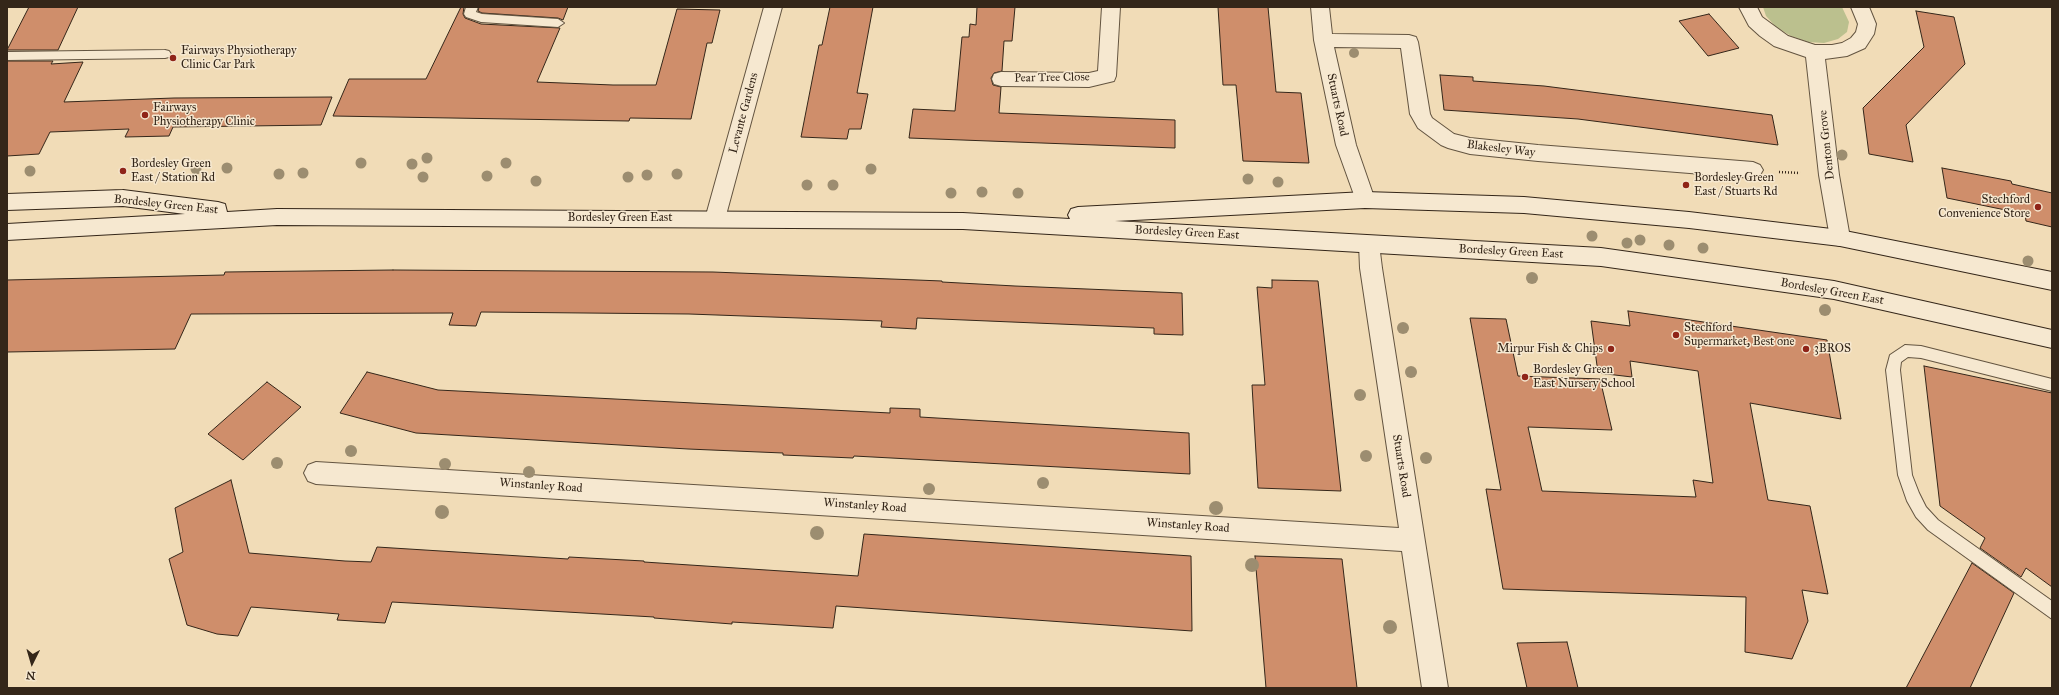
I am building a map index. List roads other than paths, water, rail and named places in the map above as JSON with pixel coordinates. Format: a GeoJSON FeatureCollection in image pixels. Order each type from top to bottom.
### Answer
{"type":"FeatureCollection","features":[{"type":"Feature","properties":{"kind":"main road","name":"Levante Gardens"},"geometry":{"type":"LineString","coordinates":[[715,219],[773,7]]}},
{"type":"Feature","properties":{"kind":"main road","name":"Pear Tree Close"},"geometry":{"type":"LineString","coordinates":[[1001,79],[1088,80],[1107,76],[1111,7]]}},
{"type":"Feature","properties":{"kind":"main road","name":"Stuarts Road"},"geometry":{"type":"LineString","coordinates":[[1320,7],[1323,40],[1346,145],[1365,200]]}},
{"type":"Feature","properties":{"kind":"main road"},"geometry":{"type":"LineString","coordinates":[[1748,7],[1755,21],[1766,32],[1781,41],[1798,48],[1815,52],[1832,52],[1847,49],[1858,43],[1865,34],[1867,24],[1860,7]]}},
{"type":"Feature","properties":{"kind":"main road","name":"Blakesley Way"},"geometry":{"type":"LineString","coordinates":[[1323,40],[1409,42],[1420,114],[1425,124],[1435,133],[1448,140],[1470,146],[1538,153],[1752,170]]}},
{"type":"Feature","properties":{"kind":"main road","name":"Denton Grove"},"geometry":{"type":"LineString","coordinates":[[1815,52],[1830,175],[1840,238]]}},
{"type":"Feature","properties":{"kind":"main road","name":"Bordesley Green East"},"geometry":{"type":"LineString","coordinates":[[7,202],[123,198],[277,217]]}},
{"type":"Feature","properties":{"kind":"main road","name":"Bordesley Green East"},"geometry":{"type":"LineString","coordinates":[[963,221],[1365,200],[1524,205],[1689,220],[1840,238],[2052,281]]}},
{"type":"Feature","properties":{"kind":"main road","name":"Bordesley Green East"},"geometry":{"type":"LineString","coordinates":[[7,232],[277,217],[963,221],[1601,257],[1834,290],[2052,339]]}},
{"type":"Feature","properties":{"kind":"main road","name":"Stuarts Road"},"geometry":{"type":"LineString","coordinates":[[1369,244],[1371,268],[1436,688]]}},
{"type":"Feature","properties":{"kind":"main road","name":"Winstanley Road"},"geometry":{"type":"LineString","coordinates":[[316,473],[1413,540]]}},
{"type":"Feature","properties":{"kind":"lane"},"geometry":{"type":"LineString","coordinates":[[472,7],[470,14],[481,18],[558,23]]}},
{"type":"Feature","properties":{"kind":"lane"},"geometry":{"type":"LineString","coordinates":[[7,56],[164,54]]}},
{"type":"Feature","properties":{"kind":"lane"},"geometry":{"type":"LineString","coordinates":[[2052,385],[1920,352],[1905,351],[1895,359],[1893,370],[1905,475],[1912,496],[1921,512],[1933,525],[2052,611]]}},
{"type":"Feature","properties":{"kind":"place","name":"Fairways Physiotherapy Clinic Car Park"},"geometry":{"type":"Point","coordinates":[173,58]}},
{"type":"Feature","properties":{"kind":"place","name":"Fairways Physiotherapy Clinic"},"geometry":{"type":"Point","coordinates":[145,115]}},
{"type":"Feature","properties":{"kind":"place","name":"Bordesley Green East / Station Rd"},"geometry":{"type":"Point","coordinates":[123,171]}},
{"type":"Feature","properties":{"kind":"place","name":"Bordesley Green East / Stuarts Rd"},"geometry":{"type":"Point","coordinates":[1686,185]}},
{"type":"Feature","properties":{"kind":"place","name":"Stechford Convenience Store"},"geometry":{"type":"Point","coordinates":[2038,207]}},
{"type":"Feature","properties":{"kind":"place","name":"Stechford Supermarket, Best one"},"geometry":{"type":"Point","coordinates":[1676,335]}},
{"type":"Feature","properties":{"kind":"place","name":"Mirpur Fish & Chips"},"geometry":{"type":"Point","coordinates":[1611,349]}},
{"type":"Feature","properties":{"kind":"place","name":"3BROS"},"geometry":{"type":"Point","coordinates":[1806,349]}},
{"type":"Feature","properties":{"kind":"place","name":"Bordesley Green East Nursery School"},"geometry":{"type":"Point","coordinates":[1525,377]}}]}
